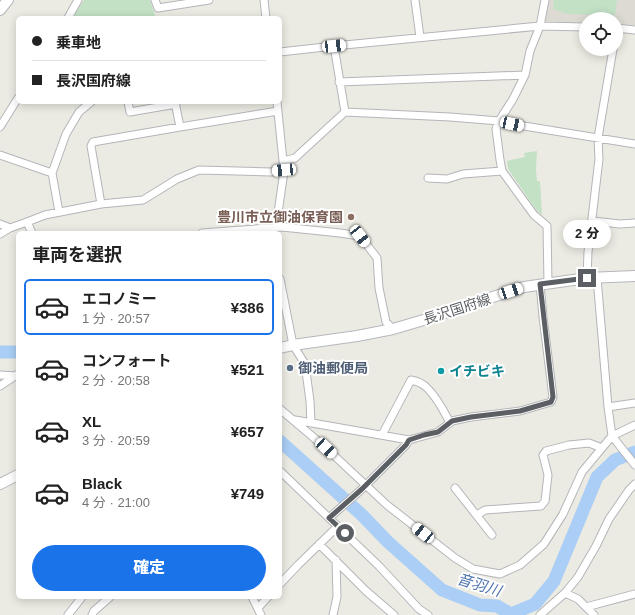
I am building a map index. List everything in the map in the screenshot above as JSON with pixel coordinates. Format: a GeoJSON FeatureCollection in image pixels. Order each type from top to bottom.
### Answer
{"type":"FeatureCollection","features":[{"type":"Feature","properties":{"kind":"main road"},"geometry":{"type":"LineString","coordinates":[[0,10],[8,0]]}},
{"type":"Feature","properties":{"kind":"main road","name":"長沢国府線"},"geometry":{"type":"LineString","coordinates":[[282,348],[393,329],[524,287],[587,278],[635,276]]}},
{"type":"Feature","properties":{"kind":"main road"},"geometry":{"type":"LineString","coordinates":[[0,484],[16,476]]}},
{"type":"Feature","properties":{"kind":"street"},"geometry":{"type":"LineString","coordinates":[[69,16],[78,0]]}},
{"type":"Feature","properties":{"kind":"street"},"geometry":{"type":"LineString","coordinates":[[155,0],[158,8],[207,0]]}},
{"type":"Feature","properties":{"kind":"street"},"geometry":{"type":"LineString","coordinates":[[264,0],[266,16]]}},
{"type":"Feature","properties":{"kind":"street"},"geometry":{"type":"LineString","coordinates":[[415,0],[420,37]]}},
{"type":"Feature","properties":{"kind":"street"},"geometry":{"type":"LineString","coordinates":[[294,420],[409,440],[438,432],[452,421],[520,411],[551,402],[553,397],[544,284],[547,226],[534,215],[502,171],[496,129],[525,75],[530,52],[540,26],[546,0]]}},
{"type":"Feature","properties":{"kind":"street"},"geometry":{"type":"LineString","coordinates":[[282,52],[540,26],[579,27]]}},
{"type":"Feature","properties":{"kind":"street"},"geometry":{"type":"LineString","coordinates":[[623,30],[635,30]]}},
{"type":"Feature","properties":{"kind":"street"},"geometry":{"type":"LineString","coordinates":[[334,46],[345,112]]}},
{"type":"Feature","properties":{"kind":"street"},"geometry":{"type":"LineString","coordinates":[[587,278],[599,159],[598,138],[612,56]]}},
{"type":"Feature","properties":{"kind":"street"},"geometry":{"type":"LineString","coordinates":[[339,82],[525,75]]}},
{"type":"Feature","properties":{"kind":"street"},"geometry":{"type":"LineString","coordinates":[[0,127],[16,101]]}},
{"type":"Feature","properties":{"kind":"street"},"geometry":{"type":"LineString","coordinates":[[59,212],[52,173],[66,134],[79,112],[89,104]]}},
{"type":"Feature","properties":{"kind":"street"},"geometry":{"type":"LineString","coordinates":[[128,104],[130,112],[171,104]]}},
{"type":"Feature","properties":{"kind":"street"},"geometry":{"type":"LineString","coordinates":[[176,104],[180,127]]}},
{"type":"Feature","properties":{"kind":"street"},"geometry":{"type":"LineString","coordinates":[[272,229],[284,170],[277,104]]}},
{"type":"Feature","properties":{"kind":"street"},"geometry":{"type":"LineString","coordinates":[[101,204],[91,146],[93,142],[278,112]]}},
{"type":"Feature","properties":{"kind":"street"},"geometry":{"type":"LineString","coordinates":[[283,161],[295,158],[345,112],[499,121],[635,144]]}},
{"type":"Feature","properties":{"kind":"street"},"geometry":{"type":"LineString","coordinates":[[0,155],[52,173]]}},
{"type":"Feature","properties":{"kind":"street"},"geometry":{"type":"LineString","coordinates":[[0,234],[10,228],[45,215],[101,204],[143,200],[177,179],[199,170],[270,172],[284,170]]}},
{"type":"Feature","properties":{"kind":"street"},"geometry":{"type":"LineString","coordinates":[[428,178],[447,179],[463,174],[502,171]]}},
{"type":"Feature","properties":{"kind":"street"},"geometry":{"type":"LineString","coordinates":[[592,221],[620,224],[635,223]]}},
{"type":"Feature","properties":{"kind":"street"},"geometry":{"type":"LineString","coordinates":[[27,222],[31,231]]}},
{"type":"Feature","properties":{"kind":"street"},"geometry":{"type":"LineString","coordinates":[[0,224],[10,228]]}},
{"type":"Feature","properties":{"kind":"street"},"geometry":{"type":"LineString","coordinates":[[237,231],[282,227],[360,236],[377,258],[379,288],[386,322],[393,329]]}},
{"type":"Feature","properties":{"kind":"street"},"geometry":{"type":"LineString","coordinates":[[598,278],[608,407],[614,438],[635,465]]}},
{"type":"Feature","properties":{"kind":"street"},"geometry":{"type":"LineString","coordinates":[[282,302],[283,313],[294,345],[305,364],[310,401],[311,423]]}},
{"type":"Feature","properties":{"kind":"street"},"geometry":{"type":"LineString","coordinates":[[0,375],[16,375]]}},
{"type":"Feature","properties":{"kind":"street"},"geometry":{"type":"LineString","coordinates":[[0,386],[16,376]]}},
{"type":"Feature","properties":{"kind":"street"},"geometry":{"type":"LineString","coordinates":[[382,435],[411,380],[426,387],[436,399],[450,423]]}},
{"type":"Feature","properties":{"kind":"street"},"geometry":{"type":"LineString","coordinates":[[608,407],[635,403]]}},
{"type":"Feature","properties":{"kind":"street"},"geometry":{"type":"LineString","coordinates":[[282,411],[326,448],[364,487],[455,558],[473,569],[500,574],[520,565],[544,544],[563,514],[582,472],[602,448],[614,438],[635,425]]}},
{"type":"Feature","properties":{"kind":"street"},"geometry":{"type":"LineString","coordinates":[[330,517],[364,487],[406,445],[409,440]]}},
{"type":"Feature","properties":{"kind":"street"},"geometry":{"type":"LineString","coordinates":[[477,515],[485,510],[541,506],[545,501],[548,475],[543,455],[546,451],[569,445],[589,443],[602,448]]}},
{"type":"Feature","properties":{"kind":"street"},"geometry":{"type":"LineString","coordinates":[[282,473],[330,517],[419,609],[428,615]]}},
{"type":"Feature","properties":{"kind":"street"},"geometry":{"type":"LineString","coordinates":[[540,615],[565,593],[578,577],[596,546],[609,519],[629,490],[635,484]]}},
{"type":"Feature","properties":{"kind":"street"},"geometry":{"type":"LineString","coordinates":[[455,488],[492,535]]}},
{"type":"Feature","properties":{"kind":"street"},"geometry":{"type":"LineString","coordinates":[[282,582],[338,526]]}},
{"type":"Feature","properties":{"kind":"street"},"geometry":{"type":"LineString","coordinates":[[319,544],[366,591],[394,615]]}},
{"type":"Feature","properties":{"kind":"street"},"geometry":{"type":"LineString","coordinates":[[333,615],[337,597],[336,560]]}},
{"type":"Feature","properties":{"kind":"street"},"geometry":{"type":"LineString","coordinates":[[565,593],[578,599],[594,615]]}},
{"type":"Feature","properties":{"kind":"street"},"geometry":{"type":"LineString","coordinates":[[586,606],[635,594]]}},
{"type":"Feature","properties":{"kind":"street"},"geometry":{"type":"LineString","coordinates":[[68,615],[80,599]]}},
{"type":"Feature","properties":{"kind":"street"},"geometry":{"type":"LineString","coordinates":[[92,615],[108,599]]}},
{"type":"Feature","properties":{"kind":"street"},"geometry":{"type":"LineString","coordinates":[[253,599],[259,612]]}},
{"type":"Feature","properties":{"kind":"street"},"geometry":{"type":"LineString","coordinates":[[259,612],[267,599]]}},
{"type":"Feature","properties":{"kind":"shaded area"},"geometry":{"type":"Polygon","coordinates":[[[547,0],[635,0],[635,25],[623,24],[623,12],[579,12],[579,23],[545,21],[543,17],[547,0]]]}},
{"type":"Feature","properties":{"kind":"green space"},"geometry":{"type":"Polygon","coordinates":[[[84,0],[150,0],[155,16],[73,16],[84,0]]]}},
{"type":"Feature","properties":{"kind":"green space"},"geometry":{"type":"Polygon","coordinates":[[[554,0],[617,0],[615,12],[579,12],[579,14],[568,14],[553,9],[554,0]]]}},
{"type":"Feature","properties":{"kind":"green space"},"geometry":{"type":"Polygon","coordinates":[[[537,151],[536,169],[537,181],[540,181],[542,215],[537,211],[508,169],[507,161],[525,157],[524,153],[537,151]]]}},
{"type":"Feature","properties":{"kind":"waterway","name":"音羽川"},"geometry":{"type":"LineString","coordinates":[[0,352],[16,352]]}},
{"type":"Feature","properties":{"kind":"waterway","name":"音羽川"},"geometry":{"type":"LineString","coordinates":[[282,443],[362,515],[388,542],[442,590],[480,605],[497,606],[511,614],[535,604],[554,581],[597,477],[615,460],[635,452]]}},
{"type":"Feature","properties":{"kind":"place","name":"豊川市立御油保育園"},"geometry":{"type":"Point","coordinates":[351,217]}},
{"type":"Feature","properties":{"kind":"place","name":"御油郵便局"},"geometry":{"type":"Point","coordinates":[290,368]}},
{"type":"Feature","properties":{"kind":"place","name":"イチビキ"},"geometry":{"type":"Point","coordinates":[441,371]}},
{"type":"Feature","properties":{"kind":"route"},"geometry":{"type":"LineString","coordinates":[[345,533],[329,518],[362,489],[406,445],[409,440],[438,432],[452,421],[520,411],[551,402],[553,397],[540,284],[587,278]]}}]}
